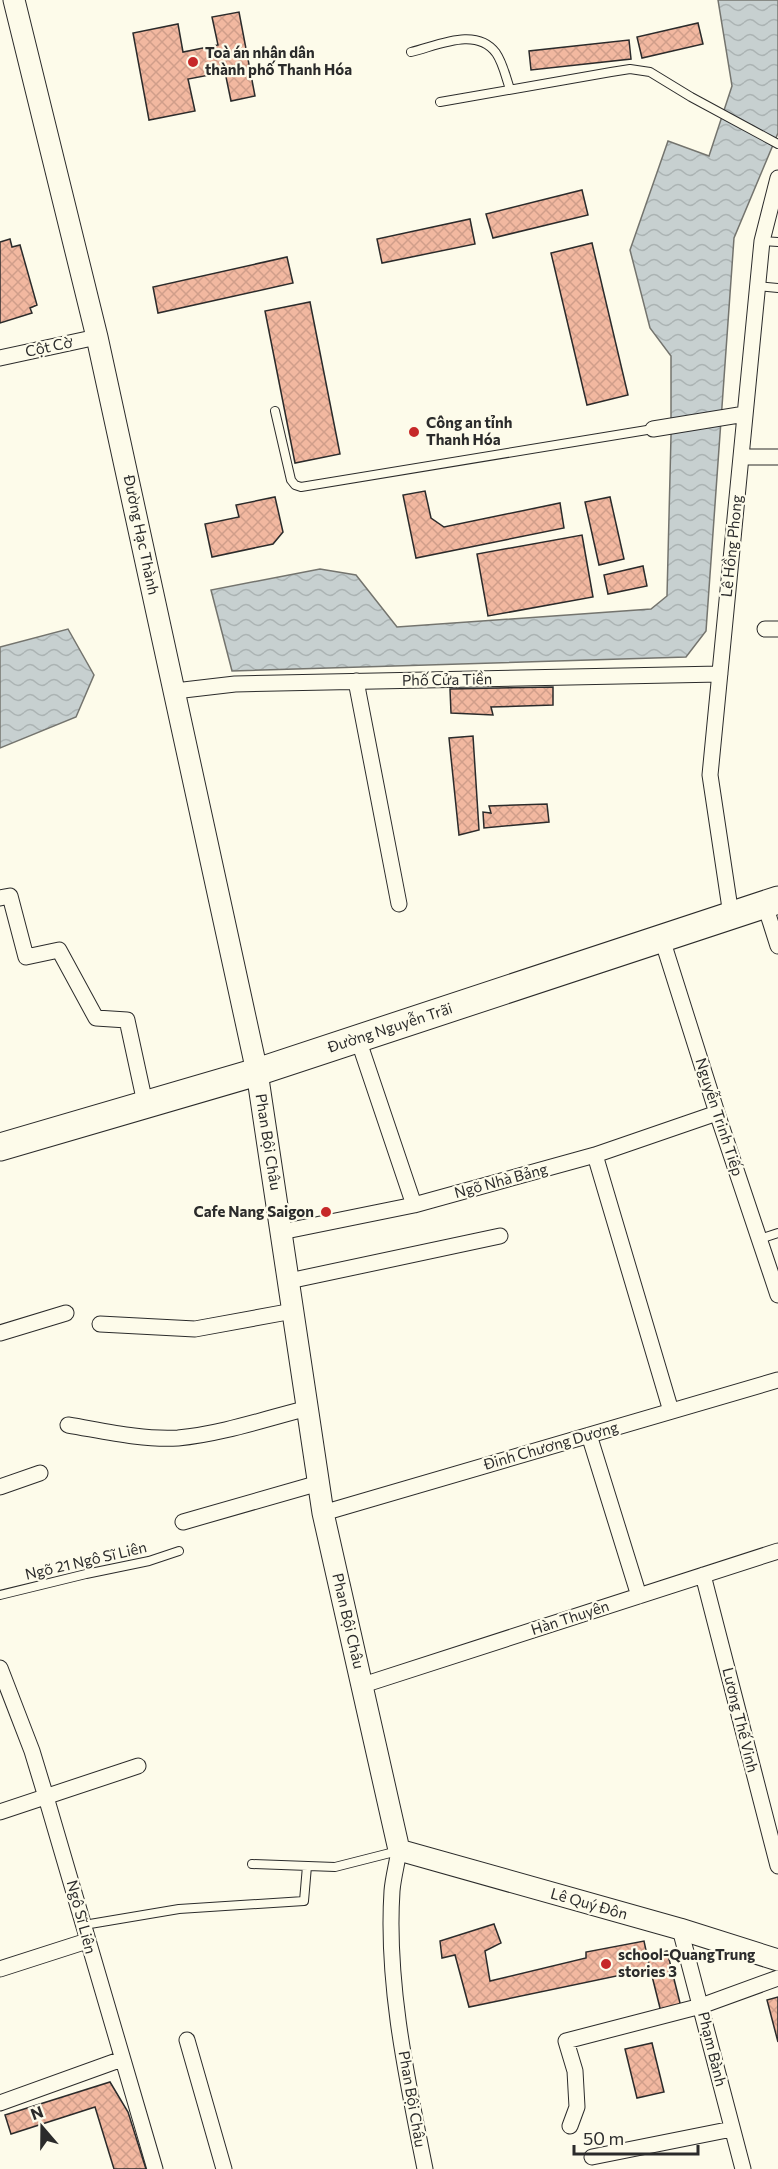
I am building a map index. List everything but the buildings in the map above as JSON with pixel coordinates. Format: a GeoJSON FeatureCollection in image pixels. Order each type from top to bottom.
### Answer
{"type":"FeatureCollection","features":[{"type":"Feature","properties":{"kind":"highway","name":"Đường Nguyễn Trãi"},"geometry":{"type":"LineString","coordinates":[[0,1147],[257,1072],[771,903]]}},
{"type":"Feature","properties":{"kind":"street","name":"Đường Hạc Thành"},"geometry":{"type":"LineString","coordinates":[[14,0],[97,337],[257,1072]]}},
{"type":"Feature","properties":{"kind":"street","name":"Lê Hồng Phong"},"geometry":{"type":"LineString","coordinates":[[731,915],[710,775],[762,241],[778,178]]}},
{"type":"Feature","properties":{"kind":"street","name":"Cột Cờ"},"geometry":{"type":"LineString","coordinates":[[0,358],[97,337]]}},
{"type":"Feature","properties":{"kind":"street"},"geometry":{"type":"LineString","coordinates":[[653,429],[745,414]]}},
{"type":"Feature","properties":{"kind":"street"},"geometry":{"type":"LineString","coordinates":[[741,457],[778,457]]}},
{"type":"Feature","properties":{"kind":"street","name":"Phố Cửa Tiền"},"geometry":{"type":"LineString","coordinates":[[175,691],[236,684],[720,674]]}},
{"type":"Feature","properties":{"kind":"street"},"geometry":{"type":"LineString","coordinates":[[356,681],[399,904]]}},
{"type":"Feature","properties":{"kind":"street"},"geometry":{"type":"LineString","coordinates":[[0,898],[10,896],[26,957],[59,950],[96,1018],[127,1020],[145,1103]]}},
{"type":"Feature","properties":{"kind":"street"},"geometry":{"type":"LineString","coordinates":[[771,903],[778,946]]}},
{"type":"Feature","properties":{"kind":"street","name":"Nguyễn Trinh Tiếp"},"geometry":{"type":"LineString","coordinates":[[662,939],[778,1295]]}},
{"type":"Feature","properties":{"kind":"street"},"geometry":{"type":"LineString","coordinates":[[358,1039],[414,1204]]}},
{"type":"Feature","properties":{"kind":"street","name":"Phan Bội Châu"},"geometry":{"type":"LineString","coordinates":[[257,1072],[323,1513],[399,1850],[392,1891],[392,1936],[397,2011],[425,2169]]}},
{"type":"Feature","properties":{"kind":"street","name":"Ngõ Nhà Bảng"},"geometry":{"type":"LineString","coordinates":[[281,1232],[414,1204],[595,1155],[717,1113]]}},
{"type":"Feature","properties":{"kind":"street"},"geometry":{"type":"LineString","coordinates":[[595,1155],[671,1411]]}},
{"type":"Feature","properties":{"kind":"street"},"geometry":{"type":"LineString","coordinates":[[289,1281],[500,1236]]}},
{"type":"Feature","properties":{"kind":"street"},"geometry":{"type":"LineString","coordinates":[[100,1324],[195,1329],[293,1311]]}},
{"type":"Feature","properties":{"kind":"street"},"geometry":{"type":"LineString","coordinates":[[0,1333],[66,1313]]}},
{"type":"Feature","properties":{"kind":"street","name":"Đinh Chương Dương"},"geometry":{"type":"LineString","coordinates":[[323,1513],[778,1380]]}},
{"type":"Feature","properties":{"kind":"street"},"geometry":{"type":"LineString","coordinates":[[68,1425],[142,1436],[176,1438],[204,1434],[308,1408]]}},
{"type":"Feature","properties":{"kind":"street"},"geometry":{"type":"LineString","coordinates":[[589,1435],[639,1596]]}},
{"type":"Feature","properties":{"kind":"street"},"geometry":{"type":"LineString","coordinates":[[0,1487],[40,1473]]}},
{"type":"Feature","properties":{"kind":"street"},"geometry":{"type":"LineString","coordinates":[[183,1522],[319,1483]]}},
{"type":"Feature","properties":{"kind":"street","name":"Hàn Thuyên"},"geometry":{"type":"LineString","coordinates":[[363,1685],[778,1551]]}},
{"type":"Feature","properties":{"kind":"street","name":"Lương Thế Vinh"},"geometry":{"type":"LineString","coordinates":[[703,1575],[778,1866]]}},
{"type":"Feature","properties":{"kind":"street","name":"Ngô Sĩ Liên"},"geometry":{"type":"LineString","coordinates":[[0,1668],[32,1751],[155,2169]]}},
{"type":"Feature","properties":{"kind":"street"},"geometry":{"type":"LineString","coordinates":[[0,1812],[138,1766]]}},
{"type":"Feature","properties":{"kind":"street","name":"Lê Quý Đôn"},"geometry":{"type":"LineString","coordinates":[[399,1850],[680,1929],[778,1960]]}},
{"type":"Feature","properties":{"kind":"street","name":"Phạm Bành"},"geometry":{"type":"LineString","coordinates":[[680,1929],[743,2169]]}},
{"type":"Feature","properties":{"kind":"street"},"geometry":{"type":"LineString","coordinates":[[0,1969],[85,1933]]}},
{"type":"Feature","properties":{"kind":"street"},"geometry":{"type":"LineString","coordinates":[[570,2126],[577,2107],[575,2071],[566,2041],[701,2006],[778,1978]]}},
{"type":"Feature","properties":{"kind":"street"},"geometry":{"type":"LineString","coordinates":[[187,2040],[225,2169]]}},
{"type":"Feature","properties":{"kind":"street"},"geometry":{"type":"LineString","coordinates":[[0,2103],[122,2059]]}},
{"type":"Feature","properties":{"kind":"street"},"geometry":{"type":"LineString","coordinates":[[592,2157],[732,2129]]}},
{"type":"Feature","properties":{"kind":"lane"},"geometry":{"type":"LineString","coordinates":[[411,52],[460,40],[480,41],[496,54],[510,89]]}},
{"type":"Feature","properties":{"kind":"lane"},"geometry":{"type":"LineString","coordinates":[[440,102],[630,69],[650,72],[777,144]]}},
{"type":"Feature","properties":{"kind":"lane"},"geometry":{"type":"LineString","coordinates":[[762,241],[778,242]]}},
{"type":"Feature","properties":{"kind":"lane"},"geometry":{"type":"LineString","coordinates":[[758,286],[778,288]]}},
{"type":"Feature","properties":{"kind":"lane"},"geometry":{"type":"LineString","coordinates":[[275,411],[291,480],[295,485],[301,487],[653,429]]}},
{"type":"Feature","properties":{"kind":"lane"},"geometry":{"type":"LineString","coordinates":[[760,1239],[778,1233]]}},
{"type":"Feature","properties":{"kind":"lane","name":"Ngõ 21 Ngô Sĩ Liên"},"geometry":{"type":"LineString","coordinates":[[0,1595],[149,1561],[178,1551]]}},
{"type":"Feature","properties":{"kind":"lane"},"geometry":{"type":"LineString","coordinates":[[252,1864],[335,1867],[399,1850]]}},
{"type":"Feature","properties":{"kind":"lane"},"geometry":{"type":"LineString","coordinates":[[85,1933],[179,1909],[304,1901],[306,1866]]}},
{"type":"Feature","properties":{"kind":"water"},"geometry":{"type":"Polygon","coordinates":[[[718,0],[778,0],[778,133],[734,238],[706,631],[686,657],[232,671],[211,590],[320,569],[356,575],[397,627],[651,609],[667,596],[671,356],[650,328],[630,250],[668,141],[709,156],[732,86],[718,0]]]}},
{"type":"Feature","properties":{"kind":"water"},"geometry":{"type":"Polygon","coordinates":[[[68,629],[94,675],[76,717],[0,748],[0,647],[68,629]]]}},
{"type":"Feature","properties":{"kind":"place","name":"Toà án nhân dân thành phố Thanh Hóa"},"geometry":{"type":"Point","coordinates":[193,62]}},
{"type":"Feature","properties":{"kind":"place","name":"Công an tỉnh Thanh Hóa"},"geometry":{"type":"Point","coordinates":[414,432]}},
{"type":"Feature","properties":{"kind":"place","name":"Cafe Nang Saigon"},"geometry":{"type":"Point","coordinates":[326,1212]}},
{"type":"Feature","properties":{"kind":"place","name":"school-QuangTrung stories 3"},"geometry":{"type":"Point","coordinates":[606,1964]}}]}
